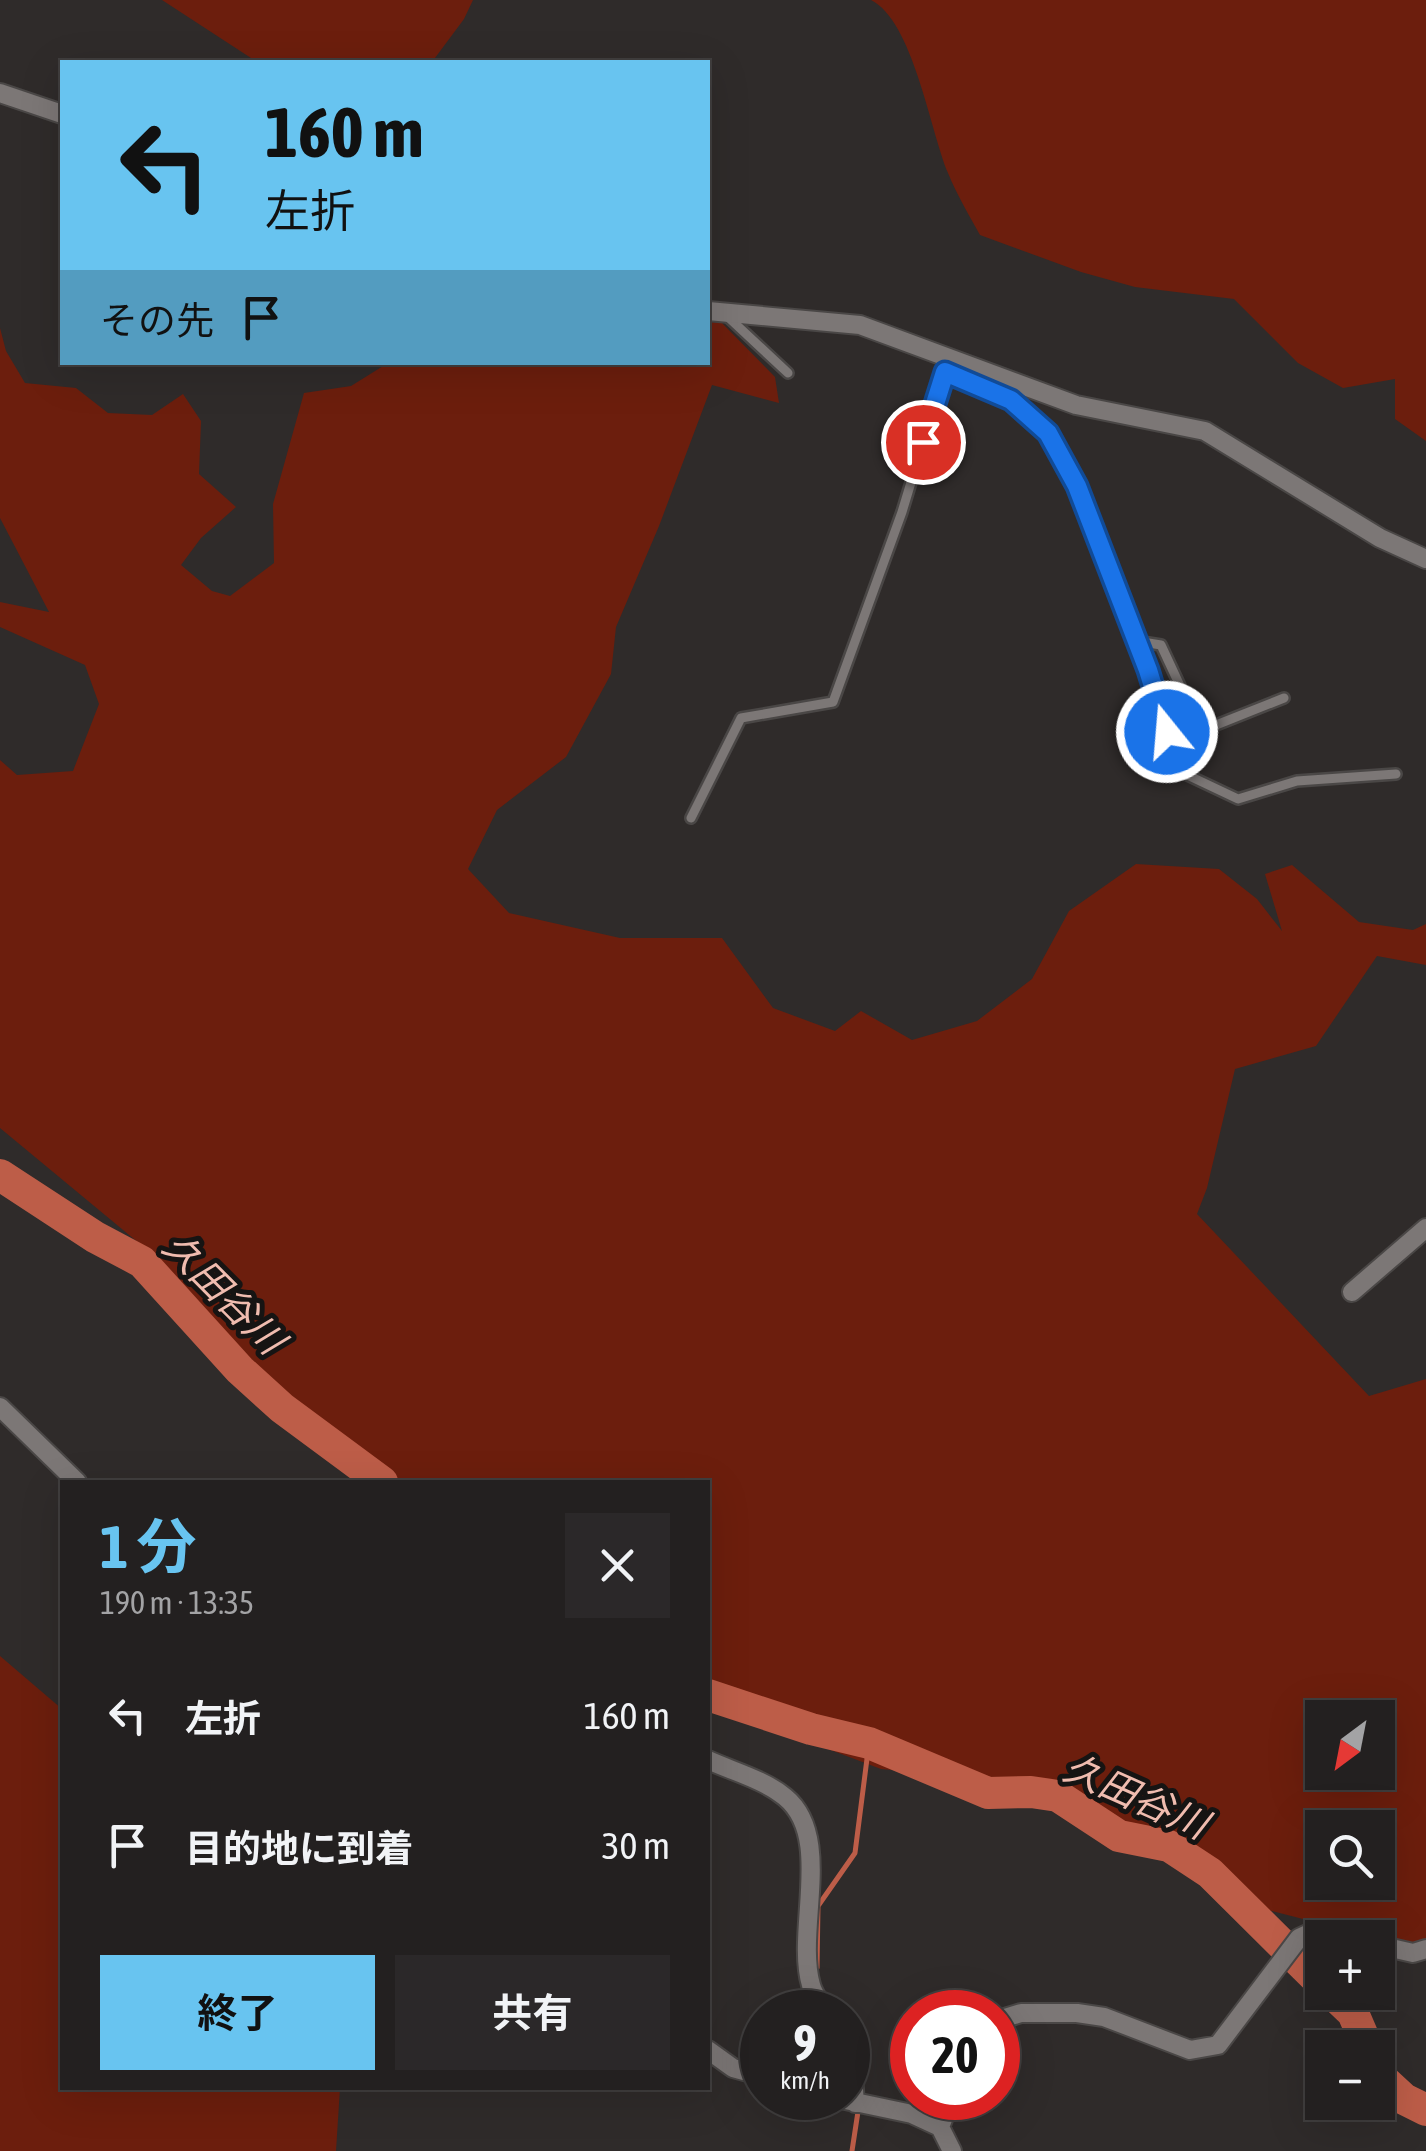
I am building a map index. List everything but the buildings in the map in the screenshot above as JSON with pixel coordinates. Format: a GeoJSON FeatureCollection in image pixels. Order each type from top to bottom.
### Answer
{"type":"FeatureCollection","features":[{"type":"Feature","properties":{"kind":"street"},"geometry":{"type":"LineString","coordinates":[[0,93],[60,113]]}},
{"type":"Feature","properties":{"kind":"street"},"geometry":{"type":"LineString","coordinates":[[715,312],[860,325],[946,366],[1076,405],[1205,431],[1380,538],[1426,559]]}},
{"type":"Feature","properties":{"kind":"street"},"geometry":{"type":"LineString","coordinates":[[1352,1292],[1426,1228]]}},
{"type":"Feature","properties":{"kind":"street"},"geometry":{"type":"LineString","coordinates":[[0,1407],[76,1480]]}},
{"type":"Feature","properties":{"kind":"street"},"geometry":{"type":"LineString","coordinates":[[710,1761],[782,1794],[802,1814],[810,1857],[808,1914],[814,1990]]}},
{"type":"Feature","properties":{"kind":"street"},"geometry":{"type":"LineString","coordinates":[[1020,2014],[1077,2013],[1104,2017],[1190,2050],[1218,2045],[1273,1970],[1305,1935]]}},
{"type":"Feature","properties":{"kind":"street"},"geometry":{"type":"LineString","coordinates":[[1395,1949],[1413,1953],[1426,1949]]}},
{"type":"Feature","properties":{"kind":"street"},"geometry":{"type":"LineString","coordinates":[[710,2051],[740,2070]]}},
{"type":"Feature","properties":{"kind":"street"},"geometry":{"type":"LineString","coordinates":[[870,2105],[912,2114],[940,2127],[952,2151]]}},
{"type":"Feature","properties":{"kind":"street"},"geometry":{"type":"LineString","coordinates":[[940,2127],[943,2120]]}},
{"type":"Feature","properties":{"kind":"lane"},"geometry":{"type":"LineString","coordinates":[[715,312],[788,373]]}},
{"type":"Feature","properties":{"kind":"lane"},"geometry":{"type":"LineString","coordinates":[[691,818],[741,718],[833,702],[902,512],[946,366],[1011,400],[1048,433],[1077,486],[1183,773],[1238,799],[1297,780],[1396,774]]}},
{"type":"Feature","properties":{"kind":"lane"},"geometry":{"type":"LineString","coordinates":[[1136,641],[1161,645],[1201,731],[1284,698]]}},
{"type":"Feature","properties":{"kind":"shaded area"},"geometry":{"type":"Polygon","coordinates":[[[162,0],[473,0],[433,60],[254,60],[162,0]]]}},
{"type":"Feature","properties":{"kind":"shaded area"},"geometry":{"type":"Polygon","coordinates":[[[871,0],[1426,0],[1426,441],[1395,419],[1395,379],[1343,388],[1298,363],[1234,299],[1135,287],[980,235],[948,173],[909,53],[886,12],[871,0]]]}},
{"type":"Feature","properties":{"kind":"shaded area"},"geometry":{"type":"Polygon","coordinates":[[[710,322],[722,323],[775,377],[779,403],[712,385],[616,627],[611,674],[566,757],[497,810],[468,869],[509,913],[620,938],[722,938],[773,1008],[835,1031],[861,1011],[912,1040],[977,1021],[1032,979],[1069,911],[1136,864],[1219,869],[1257,899],[1282,931],[1265,874],[1292,865],[1359,922],[1413,930],[1426,924],[1426,965],[1377,956],[1316,1046],[1235,1069],[1207,1188],[1197,1214],[1369,1396],[1426,1379],[1426,1944],[1395,1943],[1395,1920],[1307,1920],[1249,1905],[1220,1886],[1183,1850],[1117,1829],[1054,1788],[1005,1789],[956,1776],[881,1769],[710,1706],[710,1480],[362,1480],[312,1434],[140,1244],[0,1128],[0,760],[17,775],[73,771],[99,704],[85,665],[0,627],[0,602],[49,612],[0,518],[0,328],[6,351],[25,383],[76,388],[108,413],[152,415],[183,394],[201,421],[199,474],[236,507],[201,538],[181,565],[212,591],[230,596],[274,563],[273,504],[304,393],[351,386],[385,365],[710,365],[710,322]]]}},
{"type":"Feature","properties":{"kind":"shaded area"},"geometry":{"type":"Polygon","coordinates":[[[0,1656],[60,1707],[60,2090],[340,2090],[336,2151],[0,2151],[0,1656]]]}},
{"type":"Feature","properties":{"kind":"waterway","name":"久田谷川"},"geometry":{"type":"LineString","coordinates":[[0,1175],[95,1237],[142,1262],[240,1370],[282,1408],[379,1480]]}},
{"type":"Feature","properties":{"kind":"waterway","name":"久田谷川"},"geometry":{"type":"LineString","coordinates":[[710,1696],[811,1729],[869,1743],[988,1793],[1058,1796],[1119,1836],[1169,1846],[1210,1873],[1305,1967]]}},
{"type":"Feature","properties":{"kind":"waterway"},"geometry":{"type":"LineString","coordinates":[[817,1968],[818,1906],[855,1853],[869,1743]]}},
{"type":"Feature","properties":{"kind":"waterway","name":"久田谷川"},"geometry":{"type":"LineString","coordinates":[[1350,2010],[1360,2030]]}},
{"type":"Feature","properties":{"kind":"waterway","name":"久田谷川"},"geometry":{"type":"LineString","coordinates":[[1395,2091],[1426,2110]]}},
{"type":"Feature","properties":{"kind":"waterway"},"geometry":{"type":"LineString","coordinates":[[852,2151],[857,2120]]}},
{"type":"Feature","properties":{"kind":"route"},"geometry":{"type":"LineString","coordinates":[[923,442],[945,372],[1011,400],[1048,433],[1077,486],[1148,670],[1167,732]]}}]}
